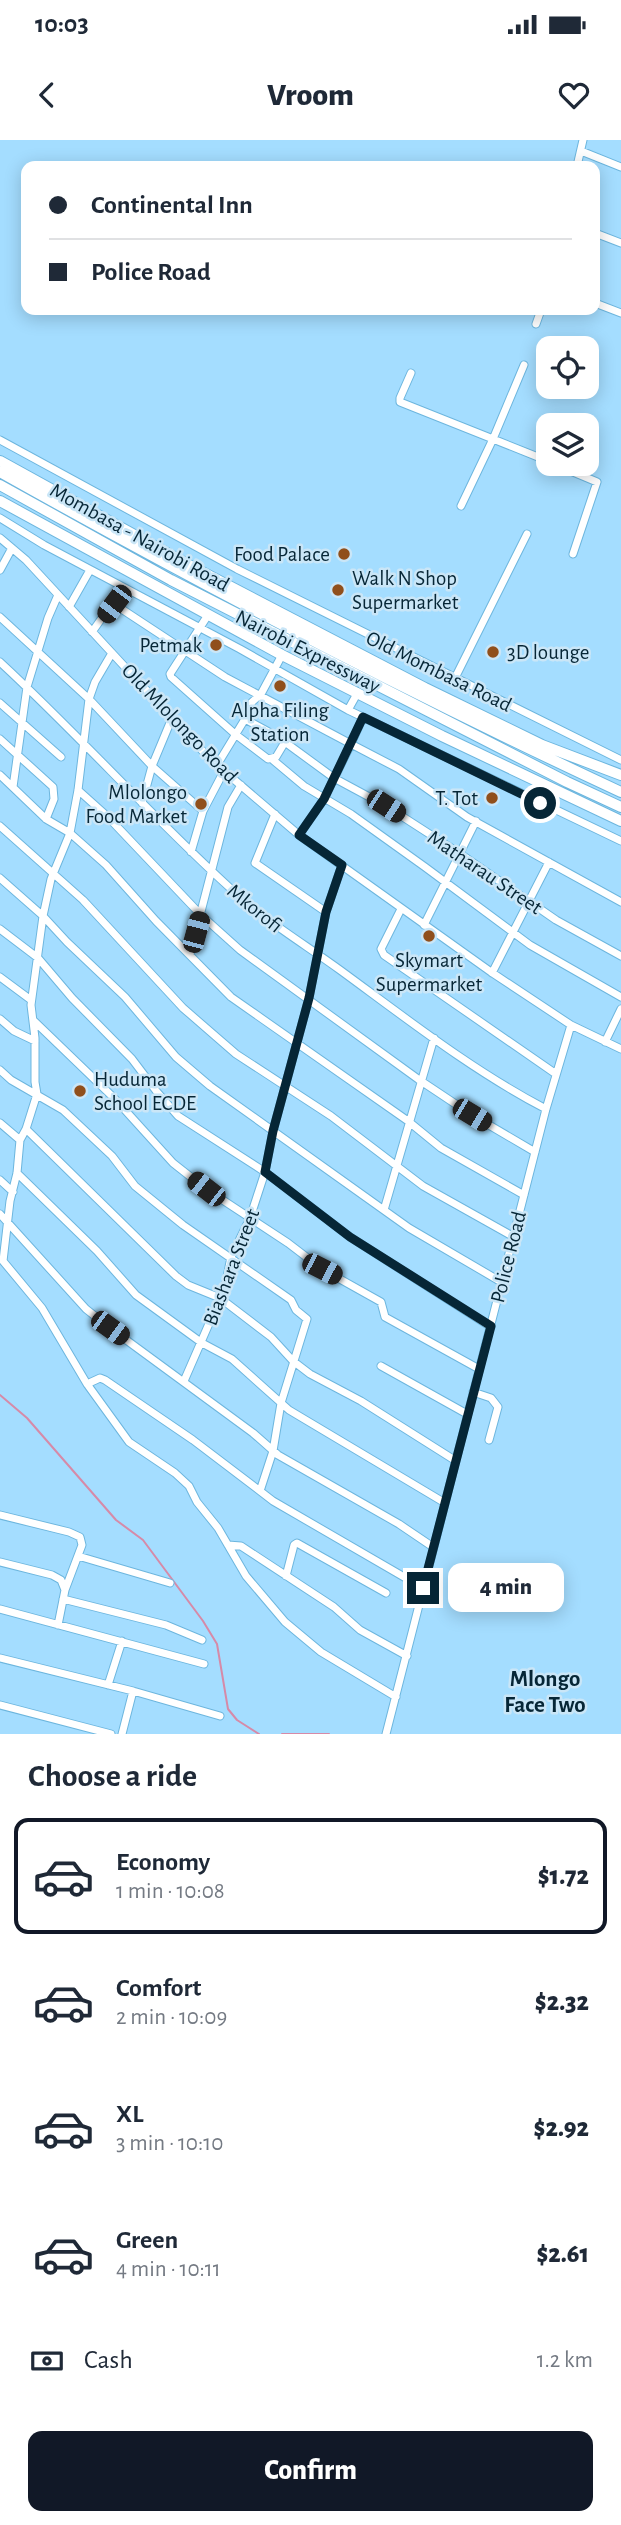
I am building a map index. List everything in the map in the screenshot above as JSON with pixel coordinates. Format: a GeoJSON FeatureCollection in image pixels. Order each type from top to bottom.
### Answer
{"type":"FeatureCollection","features":[{"type":"Feature","properties":{"kind":"highway","name":"Mombasa - Nairobi Road"},"geometry":{"type":"LineString","coordinates":[[0,460],[187,564],[400,675],[542,745],[621,775]]}},
{"type":"Feature","properties":{"kind":"highway","name":"Nairobi Expressway"},"geometry":{"type":"LineString","coordinates":[[0,472],[146,555],[332,651],[621,792]]}},
{"type":"Feature","properties":{"kind":"highway","name":"Nairobi Expressway"},"geometry":{"type":"LineString","coordinates":[[0,485],[171,580],[621,807]]}},
{"type":"Feature","properties":{"kind":"highway"},"geometry":{"type":"LineString","coordinates":[[0,501],[282,655],[442,736],[621,821]]}},
{"type":"Feature","properties":{"kind":"street"},"geometry":{"type":"LineString","coordinates":[[578,161],[583,140]]}},
{"type":"Feature","properties":{"kind":"street"},"geometry":{"type":"LineString","coordinates":[[581,151],[621,167]]}},
{"type":"Feature","properties":{"kind":"street"},"geometry":{"type":"LineString","coordinates":[[600,235],[621,243]]}},
{"type":"Feature","properties":{"kind":"street"},"geometry":{"type":"LineString","coordinates":[[600,305],[621,313]]}},
{"type":"Feature","properties":{"kind":"street"},"geometry":{"type":"LineString","coordinates":[[536,324],[539,315]]}},
{"type":"Feature","properties":{"kind":"street"},"geometry":{"type":"LineString","coordinates":[[461,506],[524,365]]}},
{"type":"Feature","properties":{"kind":"street"},"geometry":{"type":"LineString","coordinates":[[411,373],[400,402],[536,456]]}},
{"type":"Feature","properties":{"kind":"street","name":"Old Mombasa Road"},"geometry":{"type":"LineString","coordinates":[[0,440],[195,547],[621,760]]}},
{"type":"Feature","properties":{"kind":"street"},"geometry":{"type":"LineString","coordinates":[[572,554],[597,482],[583,476]]}},
{"type":"Feature","properties":{"kind":"street"},"geometry":{"type":"LineString","coordinates":[[0,518],[348,710],[621,841]]}},
{"type":"Feature","properties":{"kind":"street"},"geometry":{"type":"LineString","coordinates":[[455,678],[527,534]]}},
{"type":"Feature","properties":{"kind":"street","name":"Old Mlolongo Road"},"geometry":{"type":"LineString","coordinates":[[0,538],[58,595],[217,765],[299,835],[492,973],[571,1025],[621,1049]]}},
{"type":"Feature","properties":{"kind":"street"},"geometry":{"type":"LineString","coordinates":[[0,570],[12,548]]}},
{"type":"Feature","properties":{"kind":"street"},"geometry":{"type":"LineString","coordinates":[[69,607],[90,570]]}},
{"type":"Feature","properties":{"kind":"street"},"geometry":{"type":"LineString","coordinates":[[92,632],[123,588]]}},
{"type":"Feature","properties":{"kind":"street"},"geometry":{"type":"LineString","coordinates":[[12,787],[27,687],[48,618],[58,595]]}},
{"type":"Feature","properties":{"kind":"street"},"geometry":{"type":"LineString","coordinates":[[114,604],[225,677],[399,769],[452,808],[621,902]]}},
{"type":"Feature","properties":{"kind":"street"},"geometry":{"type":"LineString","coordinates":[[185,650],[208,615]]}},
{"type":"Feature","properties":{"kind":"street"},"geometry":{"type":"LineString","coordinates":[[0,617],[89,699],[152,766],[203,811]]}},
{"type":"Feature","properties":{"kind":"street","name":"Matharau Street"},"geometry":{"type":"LineString","coordinates":[[185,650],[170,674],[171,677],[235,734],[324,799],[351,814],[548,957],[621,997]]}},
{"type":"Feature","properties":{"kind":"street"},"geometry":{"type":"LineString","coordinates":[[111,653],[89,699],[70,832],[53,873],[43,916],[31,1000],[37,1094],[20,1140],[17,1173],[1,1261],[42,1308],[87,1384],[129,1442],[189,1486],[262,1597],[285,1622],[321,1652],[396,1697]]}},
{"type":"Feature","properties":{"kind":"street"},"geometry":{"type":"LineString","coordinates":[[217,765],[282,655]]}},
{"type":"Feature","properties":{"kind":"street","name":"Mkorofi"},"geometry":{"type":"LineString","coordinates":[[0,662],[191,852],[270,923],[317,953],[434,1038],[546,1109]]}},
{"type":"Feature","properties":{"kind":"street"},"geometry":{"type":"LineString","coordinates":[[348,710],[358,692]]}},
{"type":"Feature","properties":{"kind":"street"},"geometry":{"type":"LineString","coordinates":[[0,703],[61,757]]}},
{"type":"Feature","properties":{"kind":"street"},"geometry":{"type":"LineString","coordinates":[[299,835],[324,799],[363,717]]}},
{"type":"Feature","properties":{"kind":"street"},"geometry":{"type":"LineString","coordinates":[[142,803],[152,766],[172,718]]}},
{"type":"Feature","properties":{"kind":"street","name":"Matharau Street"},"geometry":{"type":"LineString","coordinates":[[245,719],[285,742],[334,778],[386,806],[579,934],[621,956]]}},
{"type":"Feature","properties":{"kind":"street"},"geometry":{"type":"LineString","coordinates":[[0,740],[53,787],[54,799],[46,819]]}},
{"type":"Feature","properties":{"kind":"street"},"geometry":{"type":"LineString","coordinates":[[273,760],[285,742]]}},
{"type":"Feature","properties":{"kind":"street"},"geometry":{"type":"LineString","coordinates":[[191,852],[203,811],[224,771]]}},
{"type":"Feature","properties":{"kind":"street"},"geometry":{"type":"LineString","coordinates":[[0,775],[46,819],[70,832],[106,865],[231,998],[408,1121],[441,1148],[524,1195]]}},
{"type":"Feature","properties":{"kind":"street"},"geometry":{"type":"LineString","coordinates":[[190,954],[228,807],[241,785]]}},
{"type":"Feature","properties":{"kind":"street"},"geometry":{"type":"LineString","coordinates":[[78,790],[107,816],[201,915],[240,950],[472,1115],[535,1152]]}},
{"type":"Feature","properties":{"kind":"street"},"geometry":{"type":"LineString","coordinates":[[275,814],[255,863],[326,912]]}},
{"type":"Feature","properties":{"kind":"street"},"geometry":{"type":"LineString","coordinates":[[424,925],[476,821]]}},
{"type":"Feature","properties":{"kind":"street"},"geometry":{"type":"LineString","coordinates":[[0,827],[83,900],[183,1008],[236,1054],[331,1116],[396,1167],[464,1211],[514,1237]]}},
{"type":"Feature","properties":{"kind":"street"},"geometry":{"type":"LineString","coordinates":[[492,973],[549,862]]}},
{"type":"Feature","properties":{"kind":"street","name":"Biashara Street"},"geometry":{"type":"LineString","coordinates":[[184,1381],[220,1298],[228,1277],[231,1257],[250,1218],[265,1172],[273,1131],[309,998],[326,912],[342,865]]}},
{"type":"Feature","properties":{"kind":"street"},"geometry":{"type":"LineString","coordinates":[[0,878],[43,916],[66,942],[125,997],[176,1057],[210,1086],[409,1228],[503,1283]]}},
{"type":"Feature","properties":{"kind":"street"},"geometry":{"type":"LineString","coordinates":[[401,909],[384,940],[384,955],[556,1073]]}},
{"type":"Feature","properties":{"kind":"street"},"geometry":{"type":"LineString","coordinates":[[0,929],[38,958],[72,998],[132,1059],[178,1115],[265,1172],[350,1237],[491,1326]]}},
{"type":"Feature","properties":{"kind":"street"},"geometry":{"type":"LineString","coordinates":[[0,977],[31,1000]]}},
{"type":"Feature","properties":{"kind":"street"},"geometry":{"type":"LineString","coordinates":[[605,1042],[621,1009]]}},
{"type":"Feature","properties":{"kind":"street"},"geometry":{"type":"LineString","coordinates":[[0,1019],[14,1031],[35,1041]]}},
{"type":"Feature","properties":{"kind":"street"},"geometry":{"type":"LineString","coordinates":[[33,1020],[116,1100],[173,1163],[206,1189],[322,1269],[359,1287],[381,1302],[385,1317],[479,1369]]}},
{"type":"Feature","properties":{"kind":"street","name":"Police Road"},"geometry":{"type":"LineString","coordinates":[[386,1734],[546,1109],[571,1025]]}},
{"type":"Feature","properties":{"kind":"street"},"geometry":{"type":"LineString","coordinates":[[384,1210],[434,1038]]}},
{"type":"Feature","properties":{"kind":"street"},"geometry":{"type":"LineString","coordinates":[[0,1070],[11,1080],[63,1110],[112,1156],[135,1186],[183,1225],[291,1300],[296,1310],[307,1319],[281,1403],[273,1451],[260,1491]]}},
{"type":"Feature","properties":{"kind":"street"},"geometry":{"type":"LineString","coordinates":[[0,1123],[20,1140]]}},
{"type":"Feature","properties":{"kind":"street"},"geometry":{"type":"LineString","coordinates":[[26,1129],[176,1276],[188,1285],[220,1298],[271,1337],[293,1361],[310,1374],[360,1401],[456,1461]]}},
{"type":"Feature","properties":{"kind":"street"},"geometry":{"type":"LineString","coordinates":[[17,1173],[97,1251],[136,1295],[202,1343],[232,1359],[289,1410],[444,1503]]}},
{"type":"Feature","properties":{"kind":"street"},"geometry":{"type":"LineString","coordinates":[[0,1180],[13,1192]]}},
{"type":"Feature","properties":{"kind":"street"},"geometry":{"type":"LineString","coordinates":[[0,1214],[86,1309],[253,1433],[273,1451],[399,1524],[433,1547]]}},
{"type":"Feature","properties":{"kind":"street"},"geometry":{"type":"LineString","coordinates":[[381,1366],[467,1414]]}},
{"type":"Feature","properties":{"kind":"street"},"geometry":{"type":"LineString","coordinates":[[87,1384],[100,1378],[105,1380],[193,1440],[273,1501],[423,1588]]}},
{"type":"Feature","properties":{"kind":"street"},"geometry":{"type":"LineString","coordinates":[[473,1392],[491,1398],[498,1406],[489,1440]]}},
{"type":"Feature","properties":{"kind":"street"},"geometry":{"type":"LineString","coordinates":[[0,1515],[80,1537],[82,1545],[64,1594],[58,1625]]}},
{"type":"Feature","properties":{"kind":"street"},"geometry":{"type":"LineString","coordinates":[[286,1576],[294,1545],[297,1543],[386,1593]]}},
{"type":"Feature","properties":{"kind":"street"},"geometry":{"type":"LineString","coordinates":[[228,1545],[241,1546],[334,1607],[360,1630],[407,1656]]}},
{"type":"Feature","properties":{"kind":"street"},"geometry":{"type":"LineString","coordinates":[[78,1556],[170,1583]]}},
{"type":"Feature","properties":{"kind":"street"},"geometry":{"type":"LineString","coordinates":[[0,1562],[56,1577],[61,1580],[64,1594]]}},
{"type":"Feature","properties":{"kind":"street"},"geometry":{"type":"LineString","coordinates":[[64,1594],[166,1625],[202,1640]]}},
{"type":"Feature","properties":{"kind":"street"},"geometry":{"type":"LineString","coordinates":[[0,1609],[204,1664]]}},
{"type":"Feature","properties":{"kind":"street"},"geometry":{"type":"LineString","coordinates":[[108,1685],[122,1642]]}},
{"type":"Feature","properties":{"kind":"street"},"geometry":{"type":"LineString","coordinates":[[0,1658],[220,1716]]}},
{"type":"Feature","properties":{"kind":"street"},"geometry":{"type":"LineString","coordinates":[[122,1734],[133,1691]]}},
{"type":"Feature","properties":{"kind":"street"},"geometry":{"type":"LineString","coordinates":[[0,1705],[111,1734]]}},
{"type":"Feature","properties":{"kind":"waterway"},"geometry":{"type":"LineString","coordinates":[[0,1395],[27,1418],[116,1520],[143,1540],[217,1644],[228,1709],[237,1720],[259,1734]]}},
{"type":"Feature","properties":{"kind":"waterway"},"geometry":{"type":"LineString","coordinates":[[282,1734],[329,1734]]}},
{"type":"Feature","properties":{"kind":"place","name":"Food Palace"},"geometry":{"type":"Point","coordinates":[344,554]}},
{"type":"Feature","properties":{"kind":"place","name":"Walk N Shop Supermarket"},"geometry":{"type":"Point","coordinates":[338,590]}},
{"type":"Feature","properties":{"kind":"place","name":"Petmak"},"geometry":{"type":"Point","coordinates":[216,645]}},
{"type":"Feature","properties":{"kind":"place","name":"3D lounge"},"geometry":{"type":"Point","coordinates":[493,652]}},
{"type":"Feature","properties":{"kind":"place","name":"Alpha Filing Station"},"geometry":{"type":"Point","coordinates":[280,686]}},
{"type":"Feature","properties":{"kind":"place","name":"T. Tot"},"geometry":{"type":"Point","coordinates":[492,798]}},
{"type":"Feature","properties":{"kind":"place","name":"Mlolongo Food Market"},"geometry":{"type":"Point","coordinates":[201,804]}},
{"type":"Feature","properties":{"kind":"place","name":"Skymart Supermarket"},"geometry":{"type":"Point","coordinates":[429,936]}},
{"type":"Feature","properties":{"kind":"place","name":"Huduma School ECDE"},"geometry":{"type":"Point","coordinates":[80,1091]}},
{"type":"Feature","properties":{"kind":"district","name":"Mlongo Face Two"},"geometry":{"type":"Point","coordinates":[545,1691]}},
{"type":"Feature","properties":{"kind":"route"},"geometry":{"type":"LineString","coordinates":[[423,1588],[491,1326],[350,1237],[265,1172],[273,1131],[309,998],[326,912],[342,865],[299,835],[324,799],[363,717],[540,803]]}}]}
